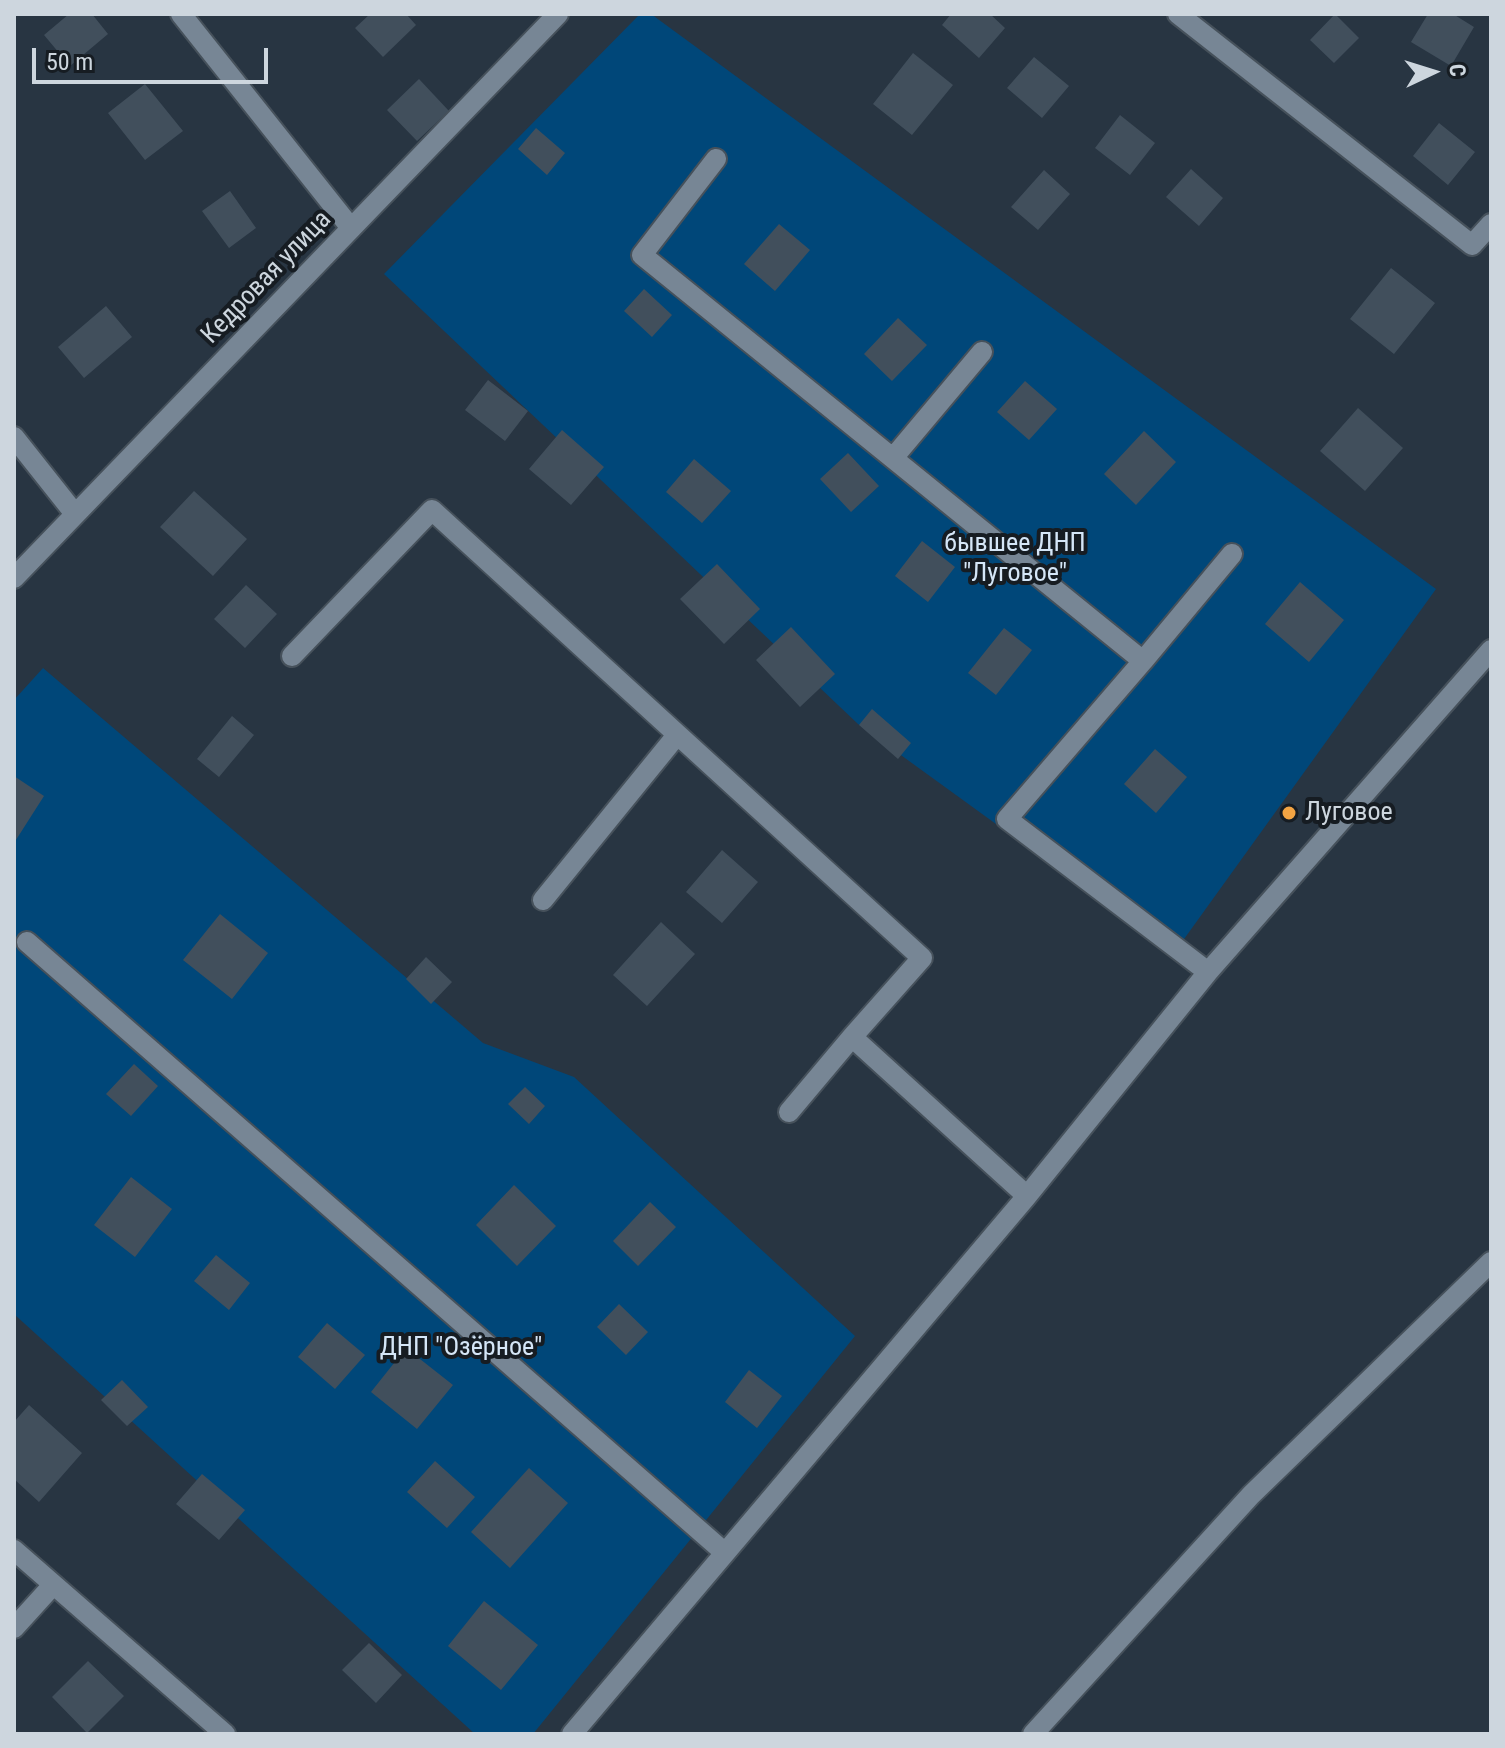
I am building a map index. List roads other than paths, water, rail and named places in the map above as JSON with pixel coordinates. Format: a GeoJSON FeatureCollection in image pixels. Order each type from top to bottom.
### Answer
{"type":"FeatureCollection","features":[{"type":"Feature","properties":{"kind":"street"},"geometry":{"type":"LineString","coordinates":[[181,14],[351,228]]}},
{"type":"Feature","properties":{"kind":"street","name":"Кедровая улица"},"geometry":{"type":"LineString","coordinates":[[14,578],[558,14]]}},
{"type":"Feature","properties":{"kind":"street"},"geometry":{"type":"LineString","coordinates":[[1178,14],[1472,245],[1491,224]]}},
{"type":"Feature","properties":{"kind":"street"},"geometry":{"type":"LineString","coordinates":[[716,159],[642,255],[1143,661]]}},
{"type":"Feature","properties":{"kind":"street"},"geometry":{"type":"LineString","coordinates":[[893,458],[982,352]]}},
{"type":"Feature","properties":{"kind":"street"},"geometry":{"type":"LineString","coordinates":[[14,437],[75,514]]}},
{"type":"Feature","properties":{"kind":"street"},"geometry":{"type":"LineString","coordinates":[[292,656],[432,510],[922,958],[789,1112]]}},
{"type":"Feature","properties":{"kind":"street"},"geometry":{"type":"LineString","coordinates":[[1208,972],[1007,819],[1232,554]]}},
{"type":"Feature","properties":{"kind":"street"},"geometry":{"type":"LineString","coordinates":[[572,1734],[1027,1196],[1208,972],[1491,650]]}},
{"type":"Feature","properties":{"kind":"street"},"geometry":{"type":"LineString","coordinates":[[543,900],[677,735]]}},
{"type":"Feature","properties":{"kind":"street"},"geometry":{"type":"LineString","coordinates":[[27,942],[724,1552]]}},
{"type":"Feature","properties":{"kind":"street"},"geometry":{"type":"LineString","coordinates":[[852,1037],[1027,1196]]}},
{"type":"Feature","properties":{"kind":"street"},"geometry":{"type":"LineString","coordinates":[[1033,1734],[1251,1495],[1491,1262]]}},
{"type":"Feature","properties":{"kind":"street"},"geometry":{"type":"LineString","coordinates":[[14,1550],[225,1734]]}},
{"type":"Feature","properties":{"kind":"street"},"geometry":{"type":"LineString","coordinates":[[14,1628],[53,1585]]}},
{"type":"Feature","properties":{"kind":"place","name":"Луговое"},"geometry":{"type":"Point","coordinates":[1289,813]}},
{"type":"Feature","properties":{"kind":"park label","name":"бывшее ДНП \"Луговое\""},"geometry":{"type":"Point","coordinates":[1015,559]}},
{"type":"Feature","properties":{"kind":"park label","name":"ДНП \"Озёрное\""},"geometry":{"type":"Point","coordinates":[461,1348]}}]}
